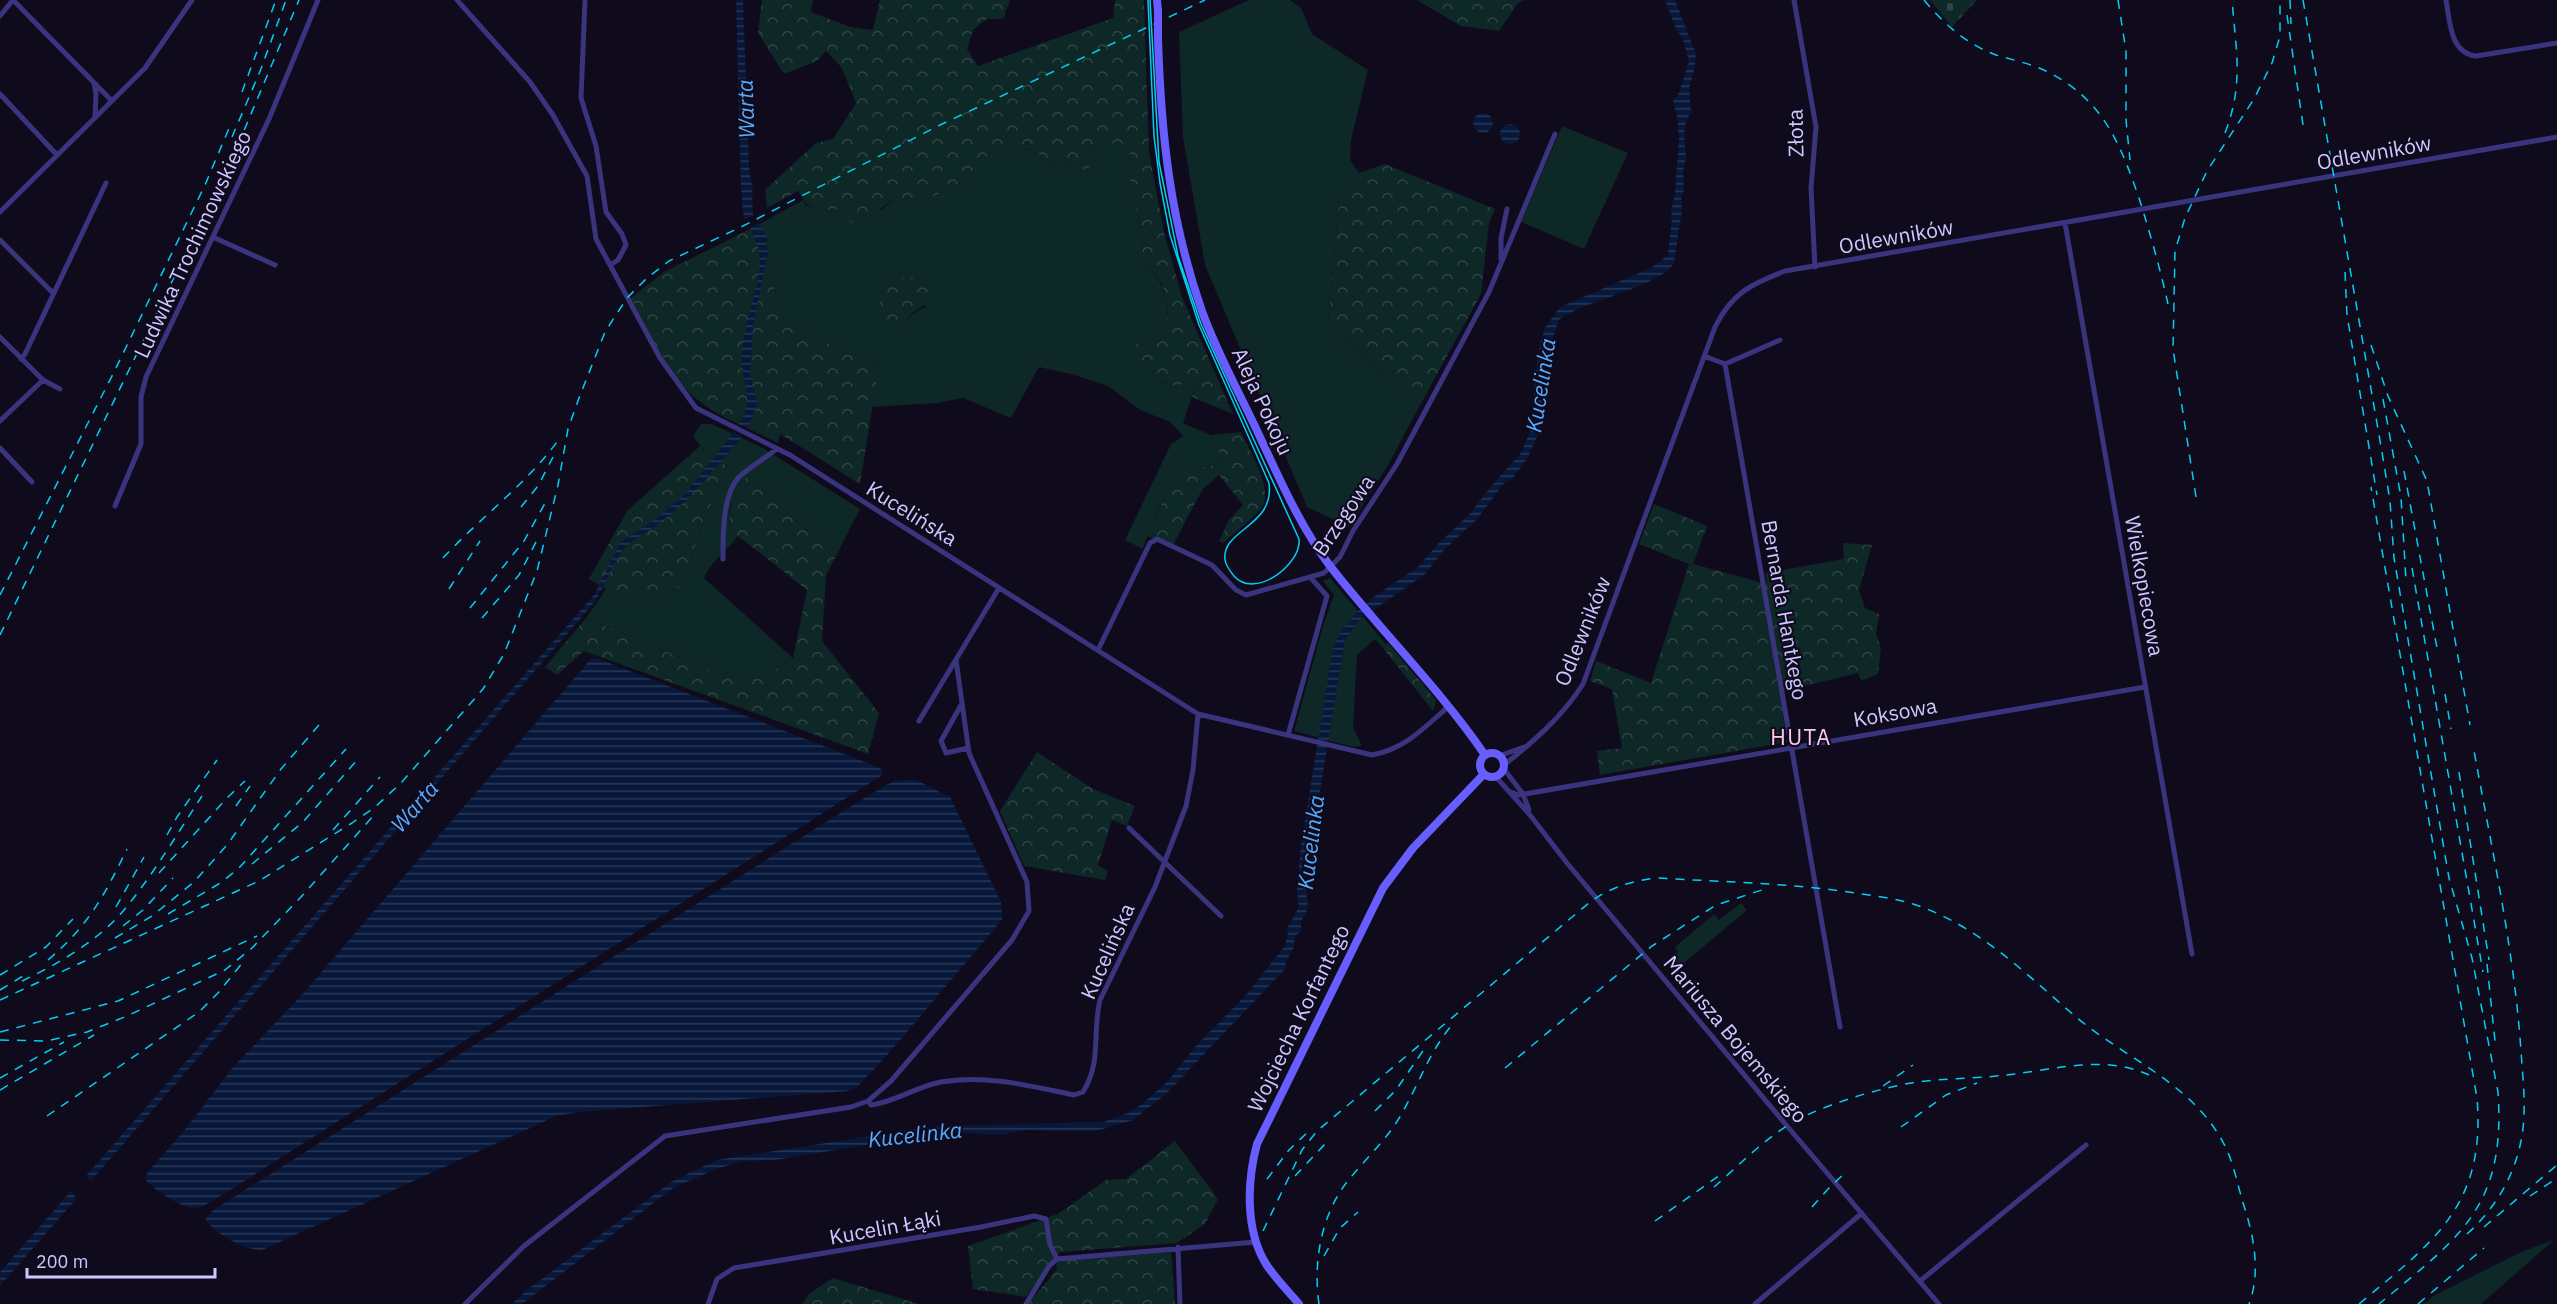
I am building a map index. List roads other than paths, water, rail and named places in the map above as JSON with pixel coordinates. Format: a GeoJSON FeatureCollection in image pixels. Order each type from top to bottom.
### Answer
{"type":"FeatureCollection","features":[{"type":"Feature","properties":{"kind":"street"},"geometry":{"type":"LineString","coordinates":[[0,16],[13,0],[112,101]]}},
{"type":"Feature","properties":{"kind":"street"},"geometry":{"type":"LineString","coordinates":[[0,212],[152,61],[192,0]]}},
{"type":"Feature","properties":{"kind":"street","name":"Ludwika Trochimowskiego"},"geometry":{"type":"LineString","coordinates":[[115,506],[141,444],[141,397],[146,377],[215,238],[269,119],[318,0]]}},
{"type":"Feature","properties":{"kind":"street"},"geometry":{"type":"LineString","coordinates":[[457,0],[530,82],[554,115],[586,176],[596,239],[610,265],[618,260],[626,245],[622,234],[606,212],[596,146],[581,98],[585,0]]}},
{"type":"Feature","properties":{"kind":"street","name":"Aleja Pokoju"},"geometry":{"type":"LineString","coordinates":[[1157,0],[1165,161],[1174,213],[1203,314],[1296,513],[1330,566],[1449,706],[1485,755]]}},
{"type":"Feature","properties":{"kind":"street","name":"Złota"},"geometry":{"type":"LineString","coordinates":[[1794,0],[1816,127],[1810,188],[1815,267]]}},
{"type":"Feature","properties":{"kind":"street"},"geometry":{"type":"LineString","coordinates":[[2446,0],[2457,46],[2467,55],[2476,57],[2557,43]]}},
{"type":"Feature","properties":{"kind":"street"},"geometry":{"type":"LineString","coordinates":[[93,81],[96,94],[95,117]]}},
{"type":"Feature","properties":{"kind":"street"},"geometry":{"type":"LineString","coordinates":[[0,94],[57,155]]}},
{"type":"Feature","properties":{"kind":"street","name":"Brzegowa"},"geometry":{"type":"LineString","coordinates":[[1098,650],[1150,543],[1156,539],[1212,565],[1236,590],[1246,595],[1324,573],[1340,557],[1353,531],[1397,464],[1489,292],[1555,134]]}},
{"type":"Feature","properties":{"kind":"street","name":"Odlewników"},"geometry":{"type":"LineString","coordinates":[[1504,767],[1559,718],[1583,684],[1704,356],[1722,312],[1740,292],[1759,281],[1785,271],[2557,137]]}},
{"type":"Feature","properties":{"kind":"street"},"geometry":{"type":"LineString","coordinates":[[21,359],[106,183]]}},
{"type":"Feature","properties":{"kind":"street","name":"Brzegowa"},"geometry":{"type":"LineString","coordinates":[[1502,260],[1501,238],[1508,209]]}},
{"type":"Feature","properties":{"kind":"street","name":"Wielkopiecowa"},"geometry":{"type":"LineString","coordinates":[[2065,223],[2192,954]]}},
{"type":"Feature","properties":{"kind":"street"},"geometry":{"type":"LineString","coordinates":[[215,238],[275,265]]}},
{"type":"Feature","properties":{"kind":"street"},"geometry":{"type":"LineString","coordinates":[[0,240],[53,293]]}},
{"type":"Feature","properties":{"kind":"street","name":"Kucelińska"},"geometry":{"type":"LineString","coordinates":[[610,265],[660,358],[696,408],[777,449],[1198,714],[1372,755],[1389,752],[1406,743],[1449,706]]}},
{"type":"Feature","properties":{"kind":"street"},"geometry":{"type":"LineString","coordinates":[[0,337],[43,380],[60,389]]}},
{"type":"Feature","properties":{"kind":"street"},"geometry":{"type":"LineString","coordinates":[[1704,356],[1725,364],[1780,340]]}},
{"type":"Feature","properties":{"kind":"street","name":"Bernarda Hantkego"},"geometry":{"type":"LineString","coordinates":[[1725,364],[1840,1027]]}},
{"type":"Feature","properties":{"kind":"street"},"geometry":{"type":"LineString","coordinates":[[0,421],[43,380]]}},
{"type":"Feature","properties":{"kind":"street"},"geometry":{"type":"LineString","coordinates":[[0,448],[32,482]]}},
{"type":"Feature","properties":{"kind":"street"},"geometry":{"type":"LineString","coordinates":[[723,560],[724,519],[737,479],[777,449]]}},
{"type":"Feature","properties":{"kind":"street"},"geometry":{"type":"LineString","coordinates":[[1288,735],[1327,596],[1311,578]]}},
{"type":"Feature","properties":{"kind":"street"},"geometry":{"type":"LineString","coordinates":[[919,721],[999,588]]}},
{"type":"Feature","properties":{"kind":"street"},"geometry":{"type":"LineString","coordinates":[[465,1304],[524,1246],[665,1136],[851,1107],[868,1101],[891,1081],[1012,940],[1029,911],[1027,882],[968,748],[956,660]]}},
{"type":"Feature","properties":{"kind":"street","name":"Koksowa"},"geometry":{"type":"LineString","coordinates":[[1509,791],[1522,794],[2145,687]]}},
{"type":"Feature","properties":{"kind":"street"},"geometry":{"type":"LineString","coordinates":[[962,704],[941,741],[946,753],[968,748]]}},
{"type":"Feature","properties":{"kind":"street","name":"Kucelińska"},"geometry":{"type":"LineString","coordinates":[[868,1101],[871,1105],[887,1102],[939,1082],[970,1079],[1013,1083],[1074,1095],[1083,1092],[1097,1055],[1096,1016],[1100,1000],[1155,887],[1186,807],[1193,770],[1198,714]]}},
{"type":"Feature","properties":{"kind":"street","name":"Odlewników"},"geometry":{"type":"LineString","coordinates":[[1499,756],[1531,744]]}},
{"type":"Feature","properties":{"kind":"street"},"geometry":{"type":"LineString","coordinates":[[1492,753],[1499,756],[1504,767],[1496,777],[1484,774],[1480,765],[1485,755],[1492,753]]}},
{"type":"Feature","properties":{"kind":"street","name":"Mariusza Bojemskiego"},"geometry":{"type":"LineString","coordinates":[[1504,767],[1522,794],[1530,815]]}},
{"type":"Feature","properties":{"kind":"street","name":"Wojciecha Korfantego"},"geometry":{"type":"LineString","coordinates":[[1299,1304],[1266,1263],[1256,1242],[1251,1201],[1252,1169],[1261,1134],[1392,874],[1413,848],[1484,774]]}},
{"type":"Feature","properties":{"kind":"street","name":"Mariusza Bojemskiego"},"geometry":{"type":"LineString","coordinates":[[1496,777],[1939,1304]]}},
{"type":"Feature","properties":{"kind":"street"},"geometry":{"type":"LineString","coordinates":[[1129,828],[1221,916]]}},
{"type":"Feature","properties":{"kind":"street"},"geometry":{"type":"LineString","coordinates":[[1920,1281],[2086,1145]]}},
{"type":"Feature","properties":{"kind":"street"},"geometry":{"type":"LineString","coordinates":[[1755,1304],[1862,1213]]}},
{"type":"Feature","properties":{"kind":"street","name":"Kucelin Łąki"},"geometry":{"type":"LineString","coordinates":[[708,1304],[717,1279],[734,1268],[1034,1216],[1046,1220],[1050,1245],[1057,1259]]}},
{"type":"Feature","properties":{"kind":"street"},"geometry":{"type":"LineString","coordinates":[[1026,1304],[1049,1266],[1057,1259],[1256,1242]]}},
{"type":"Feature","properties":{"kind":"street"},"geometry":{"type":"LineString","coordinates":[[1178,1247],[1180,1304]]}},
{"type":"Feature","properties":{"kind":"water","name":"Warta"},"geometry":{"type":"Polygon","coordinates":[[[736,0],[743,0],[749,166],[754,188],[752,189],[753,216],[744,220],[741,188],[736,0]]]}},
{"type":"Feature","properties":{"kind":"water","name":"Kucelinka"},"geometry":{"type":"Polygon","coordinates":[[[1665,0],[1675,0],[1696,54],[1689,88],[1691,112],[1686,121],[1684,136],[1686,157],[1683,172],[1684,190],[1681,196],[1682,210],[1674,263],[1666,272],[1638,287],[1585,306],[1559,320],[1544,363],[1541,428],[1528,457],[1512,479],[1503,484],[1478,518],[1444,550],[1424,575],[1359,620],[1345,640],[1305,881],[1308,908],[1301,922],[1301,931],[1295,936],[1294,947],[1285,963],[1287,967],[1166,1094],[1133,1120],[1096,1131],[1023,1130],[1001,1135],[946,1132],[914,1140],[890,1141],[775,1160],[744,1161],[716,1169],[673,1188],[522,1304],[512,1304],[527,1290],[671,1182],[717,1160],[936,1126],[1103,1122],[1128,1113],[1167,1082],[1196,1046],[1246,995],[1284,947],[1288,934],[1287,929],[1299,907],[1297,889],[1301,846],[1333,648],[1340,633],[1357,612],[1375,596],[1418,567],[1437,545],[1470,514],[1521,453],[1535,420],[1534,384],[1541,340],[1545,328],[1560,307],[1651,268],[1668,255],[1679,137],[1673,101],[1679,93],[1689,62],[1683,39],[1676,29],[1665,0]]]}},
{"type":"Feature","properties":{"kind":"water"},"geometry":{"type":"Polygon","coordinates":[[[1483,113],[1490,116],[1493,123],[1490,130],[1483,133],[1476,130],[1473,123],[1476,116],[1483,113]]]}},
{"type":"Feature","properties":{"kind":"water"},"geometry":{"type":"Polygon","coordinates":[[[1506,124],[1514,124],[1520,130],[1520,138],[1514,144],[1506,144],[1500,138],[1500,130],[1506,124]]]}},
{"type":"Feature","properties":{"kind":"water"},"geometry":{"type":"Polygon","coordinates":[[[759,223],[768,239],[766,242],[768,253],[753,327],[750,373],[757,404],[748,429],[739,424],[747,404],[742,353],[760,263],[759,249],[750,227],[759,223]]]}},
{"type":"Feature","properties":{"kind":"water","name":"Warta"},"geometry":{"type":"Polygon","coordinates":[[[734,432],[742,437],[681,505],[625,547],[593,604],[91,1181],[86,1176],[594,595],[621,542],[660,516],[685,494],[734,432]]]}},
{"type":"Feature","properties":{"kind":"water"},"geometry":{"type":"Polygon","coordinates":[[[596,658],[878,767],[883,771],[881,776],[211,1202],[198,1208],[188,1207],[153,1187],[145,1179],[148,1172],[183,1132],[235,1065],[301,996],[590,660],[596,658]]]}},
{"type":"Feature","properties":{"kind":"water"},"geometry":{"type":"Polygon","coordinates":[[[899,780],[916,780],[950,797],[1001,902],[1002,920],[857,1087],[848,1091],[579,1112],[556,1116],[262,1250],[231,1240],[216,1231],[205,1220],[212,1211],[837,815],[888,784],[899,780]]]}},
{"type":"Feature","properties":{"kind":"water"},"geometry":{"type":"Polygon","coordinates":[[[70,1192],[76,1194],[74,1197],[76,1199],[0,1286],[0,1272],[70,1192]]]}},
{"type":"Feature","properties":{"kind":"tram line"},"geometry":{"type":"LineString","coordinates":[[1148,0],[1154,136],[1170,235],[1199,325],[1269,483],[1269,498],[1264,509],[1257,519],[1231,541],[1226,550],[1225,560],[1234,576],[1243,582],[1253,584],[1276,576],[1285,568],[1298,549],[1299,539],[1201,324],[1178,256],[1159,162],[1150,0]]}},
{"type":"Feature","properties":{"kind":"railway"},"geometry":{"type":"LineString","coordinates":[[242,92],[276,0]]}},
{"type":"Feature","properties":{"kind":"railway"},"geometry":{"type":"LineString","coordinates":[[232,137],[261,69],[286,0]]}},
{"type":"Feature","properties":{"kind":"railway"},"geometry":{"type":"LineString","coordinates":[[0,635],[235,152],[299,0]]}},
{"type":"Feature","properties":{"kind":"railway"},"geometry":{"type":"LineString","coordinates":[[0,1000],[259,881],[374,808],[401,783],[483,689],[504,654],[537,571],[558,485],[568,429],[579,398],[605,332],[627,298],[647,278],[669,261],[741,227],[940,125],[1205,0]]}},
{"type":"Feature","properties":{"kind":"railway"},"geometry":{"type":"LineString","coordinates":[[1924,0],[1939,17],[1965,39],[1996,55],[2048,72],[2067,83],[2096,110],[2116,141],[2132,178],[2151,237],[2168,304]]}},
{"type":"Feature","properties":{"kind":"railway"},"geometry":{"type":"LineString","coordinates":[[2118,0],[2126,51],[2126,120],[2130,160]]}},
{"type":"Feature","properties":{"kind":"railway"},"geometry":{"type":"LineString","coordinates":[[2225,133],[2237,83],[2237,52],[2232,0]]}},
{"type":"Feature","properties":{"kind":"railway"},"geometry":{"type":"LineString","coordinates":[[2196,497],[2173,349],[2175,251],[2185,218],[2207,171],[2254,99],[2272,63],[2280,36],[2280,0]]}},
{"type":"Feature","properties":{"kind":"railway"},"geometry":{"type":"LineString","coordinates":[[2290,0],[2291,24]]}},
{"type":"Feature","properties":{"kind":"railway"},"geometry":{"type":"LineString","coordinates":[[2303,0],[2382,452],[2390,501],[2394,558],[2449,878],[2472,958],[2498,1092],[2499,1131],[2494,1164],[2485,1192],[2472,1216],[2433,1259],[2379,1304]]}},
{"type":"Feature","properties":{"kind":"railway"},"geometry":{"type":"LineString","coordinates":[[2287,15],[2303,125]]}},
{"type":"Feature","properties":{"kind":"railway"},"geometry":{"type":"LineString","coordinates":[[0,595],[113,374],[205,185],[230,126]]}},
{"type":"Feature","properties":{"kind":"railway"},"geometry":{"type":"LineString","coordinates":[[2345,272],[2347,315],[2377,495]]}},
{"type":"Feature","properties":{"kind":"railway"},"geometry":{"type":"LineString","coordinates":[[2371,345],[2388,396],[2427,481],[2470,725]]}},
{"type":"Feature","properties":{"kind":"railway"},"geometry":{"type":"LineString","coordinates":[[2383,399],[2401,497],[2406,580]]}},
{"type":"Feature","properties":{"kind":"railway"},"geometry":{"type":"LineString","coordinates":[[443,558],[530,473],[557,442]]}},
{"type":"Feature","properties":{"kind":"railway"},"geometry":{"type":"LineString","coordinates":[[521,507],[538,486],[553,457]]}},
{"type":"Feature","properties":{"kind":"railway"},"geometry":{"type":"LineString","coordinates":[[2404,471],[2437,648]]}},
{"type":"Feature","properties":{"kind":"railway"},"geometry":{"type":"LineString","coordinates":[[2359,1304],[2410,1261],[2449,1218],[2463,1194],[2473,1167],[2478,1135],[2477,1098],[2371,487]]}},
{"type":"Feature","properties":{"kind":"railway"},"geometry":{"type":"LineString","coordinates":[[470,608],[524,541],[548,498]]}},
{"type":"Feature","properties":{"kind":"railway"},"geometry":{"type":"LineString","coordinates":[[482,618],[519,575],[537,540]]}},
{"type":"Feature","properties":{"kind":"railway"},"geometry":{"type":"LineString","coordinates":[[449,589],[480,541]]}},
{"type":"Feature","properties":{"kind":"railway"},"geometry":{"type":"LineString","coordinates":[[2412,568],[2483,972]]}},
{"type":"Feature","properties":{"kind":"railway"},"geometry":{"type":"LineString","coordinates":[[2445,694],[2451,729]]}},
{"type":"Feature","properties":{"kind":"railway"},"geometry":{"type":"LineString","coordinates":[[115,938],[152,916],[194,882],[227,845],[281,769],[319,725]]}},
{"type":"Feature","properties":{"kind":"railway"},"geometry":{"type":"LineString","coordinates":[[2467,1234],[2494,1204],[2508,1180],[2521,1141],[2524,1108],[2518,1012],[2513,974],[2473,745]]}},
{"type":"Feature","properties":{"kind":"railway"},"geometry":{"type":"LineString","coordinates":[[168,914],[222,882],[239,868],[346,749]]}},
{"type":"Feature","properties":{"kind":"railway"},"geometry":{"type":"LineString","coordinates":[[252,864],[303,822],[358,759]]}},
{"type":"Feature","properties":{"kind":"railway"},"geometry":{"type":"LineString","coordinates":[[167,835],[217,760]]}},
{"type":"Feature","properties":{"kind":"railway"},"geometry":{"type":"LineString","coordinates":[[2459,772],[2489,960]]}},
{"type":"Feature","properties":{"kind":"railway"},"geometry":{"type":"LineString","coordinates":[[333,830],[380,777]]}},
{"type":"Feature","properties":{"kind":"railway"},"geometry":{"type":"LineString","coordinates":[[159,873],[245,781]]}},
{"type":"Feature","properties":{"kind":"railway"},"geometry":{"type":"LineString","coordinates":[[236,806],[250,786]]}},
{"type":"Feature","properties":{"kind":"railway"},"geometry":{"type":"LineString","coordinates":[[22,981],[77,951],[114,921],[145,883],[202,796]]}},
{"type":"Feature","properties":{"kind":"railway"},"geometry":{"type":"LineString","coordinates":[[0,1040],[46,1041],[87,1032],[225,970],[252,948],[375,814]]}},
{"type":"Feature","properties":{"kind":"railway"},"geometry":{"type":"LineString","coordinates":[[48,960],[85,922],[111,881],[127,849]]}},
{"type":"Feature","properties":{"kind":"railway"},"geometry":{"type":"LineString","coordinates":[[116,907],[144,857]]}},
{"type":"Feature","properties":{"kind":"railway"},"geometry":{"type":"LineString","coordinates":[[123,926],[143,910],[173,878]]}},
{"type":"Feature","properties":{"kind":"railway"},"geometry":{"type":"LineString","coordinates":[[1263,1231],[1302,1150],[1317,1131],[1590,902],[1622,886],[1657,878],[1781,885],[1899,900],[1937,913],[1959,924],[2000,952],[2095,1032],[2158,1074],[2196,1106],[2212,1124],[2225,1146],[2251,1230],[2255,1255],[2255,1280],[2249,1304]]}},
{"type":"Feature","properties":{"kind":"railway"},"geometry":{"type":"LineString","coordinates":[[1505,1068],[1652,946],[1716,905],[1765,889]]}},
{"type":"Feature","properties":{"kind":"railway"},"geometry":{"type":"LineString","coordinates":[[0,975],[46,947],[73,919]]}},
{"type":"Feature","properties":{"kind":"railway"},"geometry":{"type":"LineString","coordinates":[[0,1032],[118,1001],[257,936]]}},
{"type":"Feature","properties":{"kind":"railway"},"geometry":{"type":"LineString","coordinates":[[47,1116],[199,1012],[244,961]]}},
{"type":"Feature","properties":{"kind":"railway"},"geometry":{"type":"LineString","coordinates":[[2487,964],[2495,1041]]}},
{"type":"Feature","properties":{"kind":"railway"},"geometry":{"type":"LineString","coordinates":[[0,990],[28,973]]}},
{"type":"Feature","properties":{"kind":"railway"},"geometry":{"type":"LineString","coordinates":[[1319,1304],[1318,1256],[1331,1209],[1347,1182],[1396,1122],[1431,1057],[1452,1025]]}},
{"type":"Feature","properties":{"kind":"railway"},"geometry":{"type":"LineString","coordinates":[[0,1090],[94,1035]]}},
{"type":"Feature","properties":{"kind":"railway"},"geometry":{"type":"LineString","coordinates":[[0,1078],[64,1042]]}},
{"type":"Feature","properties":{"kind":"railway"},"geometry":{"type":"LineString","coordinates":[[1375,1111],[1396,1090],[1427,1045]]}},
{"type":"Feature","properties":{"kind":"railway"},"geometry":{"type":"LineString","coordinates":[[1714,1187],[1758,1148],[1794,1122],[1832,1105],[1885,1089],[1923,1081],[1994,1076],[2096,1064],[2114,1065],[2149,1075]]}},
{"type":"Feature","properties":{"kind":"railway"},"geometry":{"type":"LineString","coordinates":[[1883,1086],[1913,1065]]}},
{"type":"Feature","properties":{"kind":"railway"},"geometry":{"type":"LineString","coordinates":[[1901,1127],[1946,1095],[1977,1083]]}},
{"type":"Feature","properties":{"kind":"railway"},"geometry":{"type":"LineString","coordinates":[[1267,1179],[1289,1150],[1312,1128]]}},
{"type":"Feature","properties":{"kind":"railway"},"geometry":{"type":"LineString","coordinates":[[1295,1176],[1325,1144]]}},
{"type":"Feature","properties":{"kind":"railway"},"geometry":{"type":"LineString","coordinates":[[2484,1227],[2557,1165]]}},
{"type":"Feature","properties":{"kind":"railway"},"geometry":{"type":"LineString","coordinates":[[1812,1207],[1846,1172]]}},
{"type":"Feature","properties":{"kind":"railway"},"geometry":{"type":"LineString","coordinates":[[1655,1221],[1720,1175]]}},
{"type":"Feature","properties":{"kind":"railway"},"geometry":{"type":"LineString","coordinates":[[2530,1196],[2557,1178]]}},
{"type":"Feature","properties":{"kind":"railway"},"geometry":{"type":"LineString","coordinates":[[1324,1256],[1340,1228],[1358,1212]]}},
{"type":"Feature","properties":{"kind":"railway"},"geometry":{"type":"LineString","coordinates":[[2418,1304],[2484,1248]]}},
{"type":"Feature","properties":{"kind":"district","name":"HUTA"},"geometry":{"type":"Point","coordinates":[1801,736]}}]}
